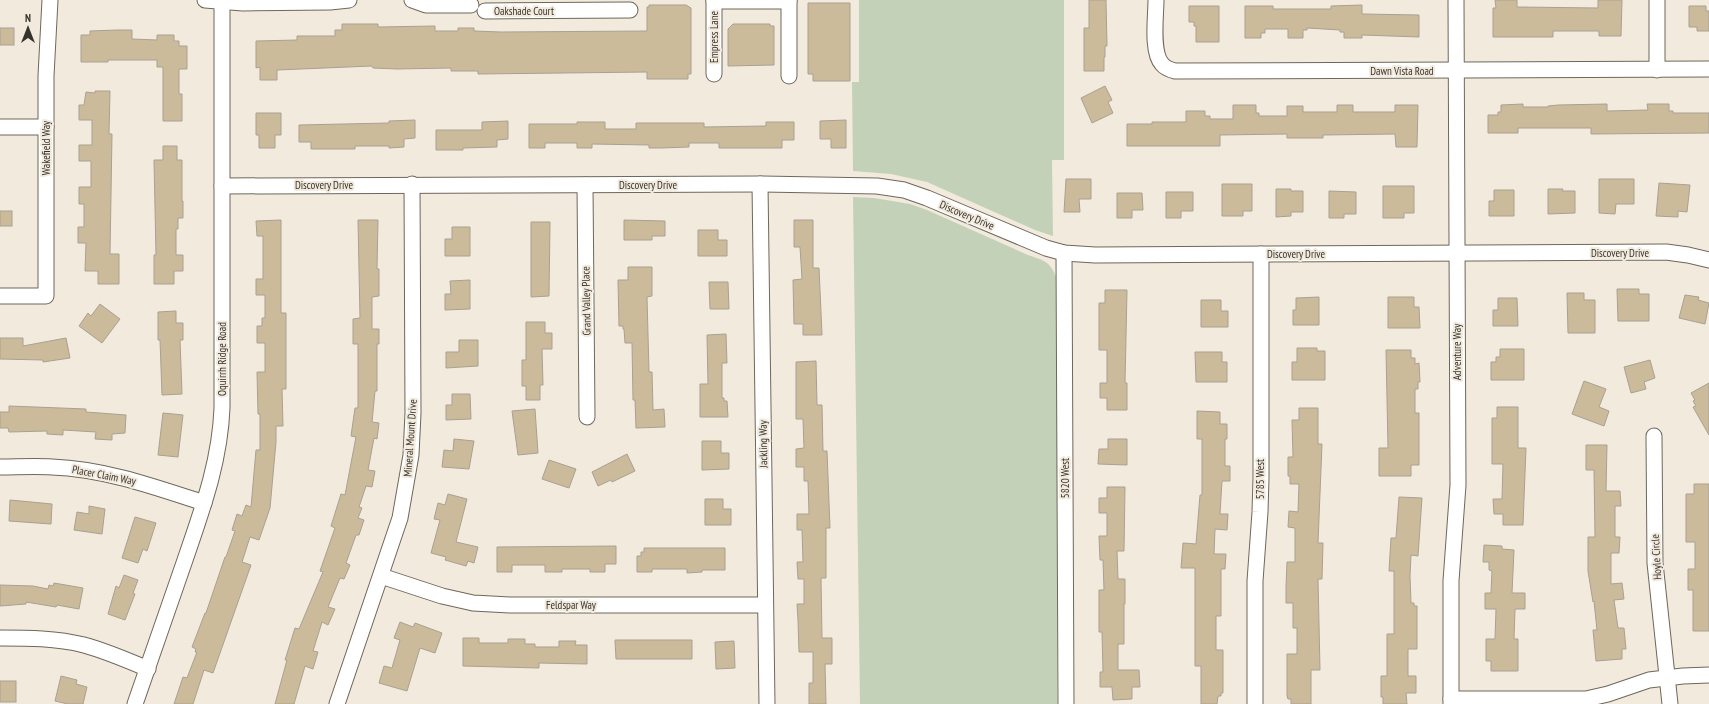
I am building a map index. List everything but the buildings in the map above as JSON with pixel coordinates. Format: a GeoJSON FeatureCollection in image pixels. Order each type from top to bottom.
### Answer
{"type":"FeatureCollection","features":[{"type":"Feature","properties":{"kind":"street","name":"Wakefield Way"},"geometry":{"type":"LineString","coordinates":[[0,296],[46,296],[46,76],[50,0]]}},
{"type":"Feature","properties":{"kind":"street"},"geometry":{"type":"LineString","coordinates":[[205,0],[330,2],[349,0]]}},
{"type":"Feature","properties":{"kind":"street"},"geometry":{"type":"LineString","coordinates":[[412,0],[426,5],[471,5]]}},
{"type":"Feature","properties":{"kind":"street","name":"Dawn Vista Road"},"geometry":{"type":"LineString","coordinates":[[1156,0],[1157,56],[1162,65],[1176,71],[1709,69]]}},
{"type":"Feature","properties":{"kind":"street","name":"Adventure Way"},"geometry":{"type":"LineString","coordinates":[[1451,702],[1451,574],[1458,485],[1456,0]]}},
{"type":"Feature","properties":{"kind":"street"},"geometry":{"type":"LineString","coordinates":[[1657,0],[1657,70]]}},
{"type":"Feature","properties":{"kind":"street","name":"Oquirrh Ridge Road"},"geometry":{"type":"LineString","coordinates":[[135,704],[204,503],[216,463],[222,421],[222,1]]}},
{"type":"Feature","properties":{"kind":"street"},"geometry":{"type":"LineString","coordinates":[[714,1],[789,1],[789,76]]}},
{"type":"Feature","properties":{"kind":"street","name":"Empress Lane"},"geometry":{"type":"LineString","coordinates":[[714,1],[714,74]]}},
{"type":"Feature","properties":{"kind":"street","name":"Oakshade Court"},"geometry":{"type":"LineString","coordinates":[[485,11],[563,5],[630,10]]}},
{"type":"Feature","properties":{"kind":"street"},"geometry":{"type":"LineString","coordinates":[[0,127],[46,127]]}},
{"type":"Feature","properties":{"kind":"street","name":"Discovery Drive"},"geometry":{"type":"LineString","coordinates":[[222,186],[412,184],[760,184],[877,186],[904,190],[927,198],[1046,248],[1064,253],[1095,255],[1666,252],[1709,260]]}},
{"type":"Feature","properties":{"kind":"street","name":"Mineral Mount Drive"},"geometry":{"type":"LineString","coordinates":[[337,704],[400,518],[411,455],[413,413],[412,184]]}},
{"type":"Feature","properties":{"kind":"street","name":"Jackling Way"},"geometry":{"type":"LineString","coordinates":[[760,184],[767,704]]}},
{"type":"Feature","properties":{"kind":"street","name":"Grand Valley Place"},"geometry":{"type":"LineString","coordinates":[[585,185],[587,417]]}},
{"type":"Feature","properties":{"kind":"street","name":"5820 West"},"geometry":{"type":"LineString","coordinates":[[1064,253],[1066,704]]}},
{"type":"Feature","properties":{"kind":"street","name":"5785 West"},"geometry":{"type":"LineString","coordinates":[[1255,704],[1255,581],[1261,478],[1260,254]]}},
{"type":"Feature","properties":{"kind":"street","name":"Hoyle Circle"},"geometry":{"type":"LineString","coordinates":[[1654,436],[1655,563],[1670,704]]}},
{"type":"Feature","properties":{"kind":"street","name":"Placer Claim Way"},"geometry":{"type":"LineString","coordinates":[[0,467],[52,466],[91,471],[134,481],[204,503]]}},
{"type":"Feature","properties":{"kind":"street","name":"Feldspar Way"},"geometry":{"type":"LineString","coordinates":[[381,576],[442,596],[473,603],[510,605],[765,605]]}},
{"type":"Feature","properties":{"kind":"street"},"geometry":{"type":"LineString","coordinates":[[0,638],[42,639],[73,643],[104,652],[148,669]]}},
{"type":"Feature","properties":{"kind":"street"},"geometry":{"type":"LineString","coordinates":[[1451,702],[1586,699],[1608,694],[1642,682],[1667,677],[1709,675]]}},
{"type":"Feature","properties":{"kind":"green space"},"geometry":{"type":"Polygon","coordinates":[[[859,0],[1064,0],[1064,160],[1052,160],[1053,236],[1035,230],[927,182],[891,174],[853,171],[852,82],[859,82],[859,0]]]}},
{"type":"Feature","properties":{"kind":"green space"},"geometry":{"type":"Polygon","coordinates":[[[853,197],[874,198],[910,204],[927,210],[1028,255],[1043,260],[1052,268],[1057,279],[1057,704],[860,704],[853,197]]]}}]}
